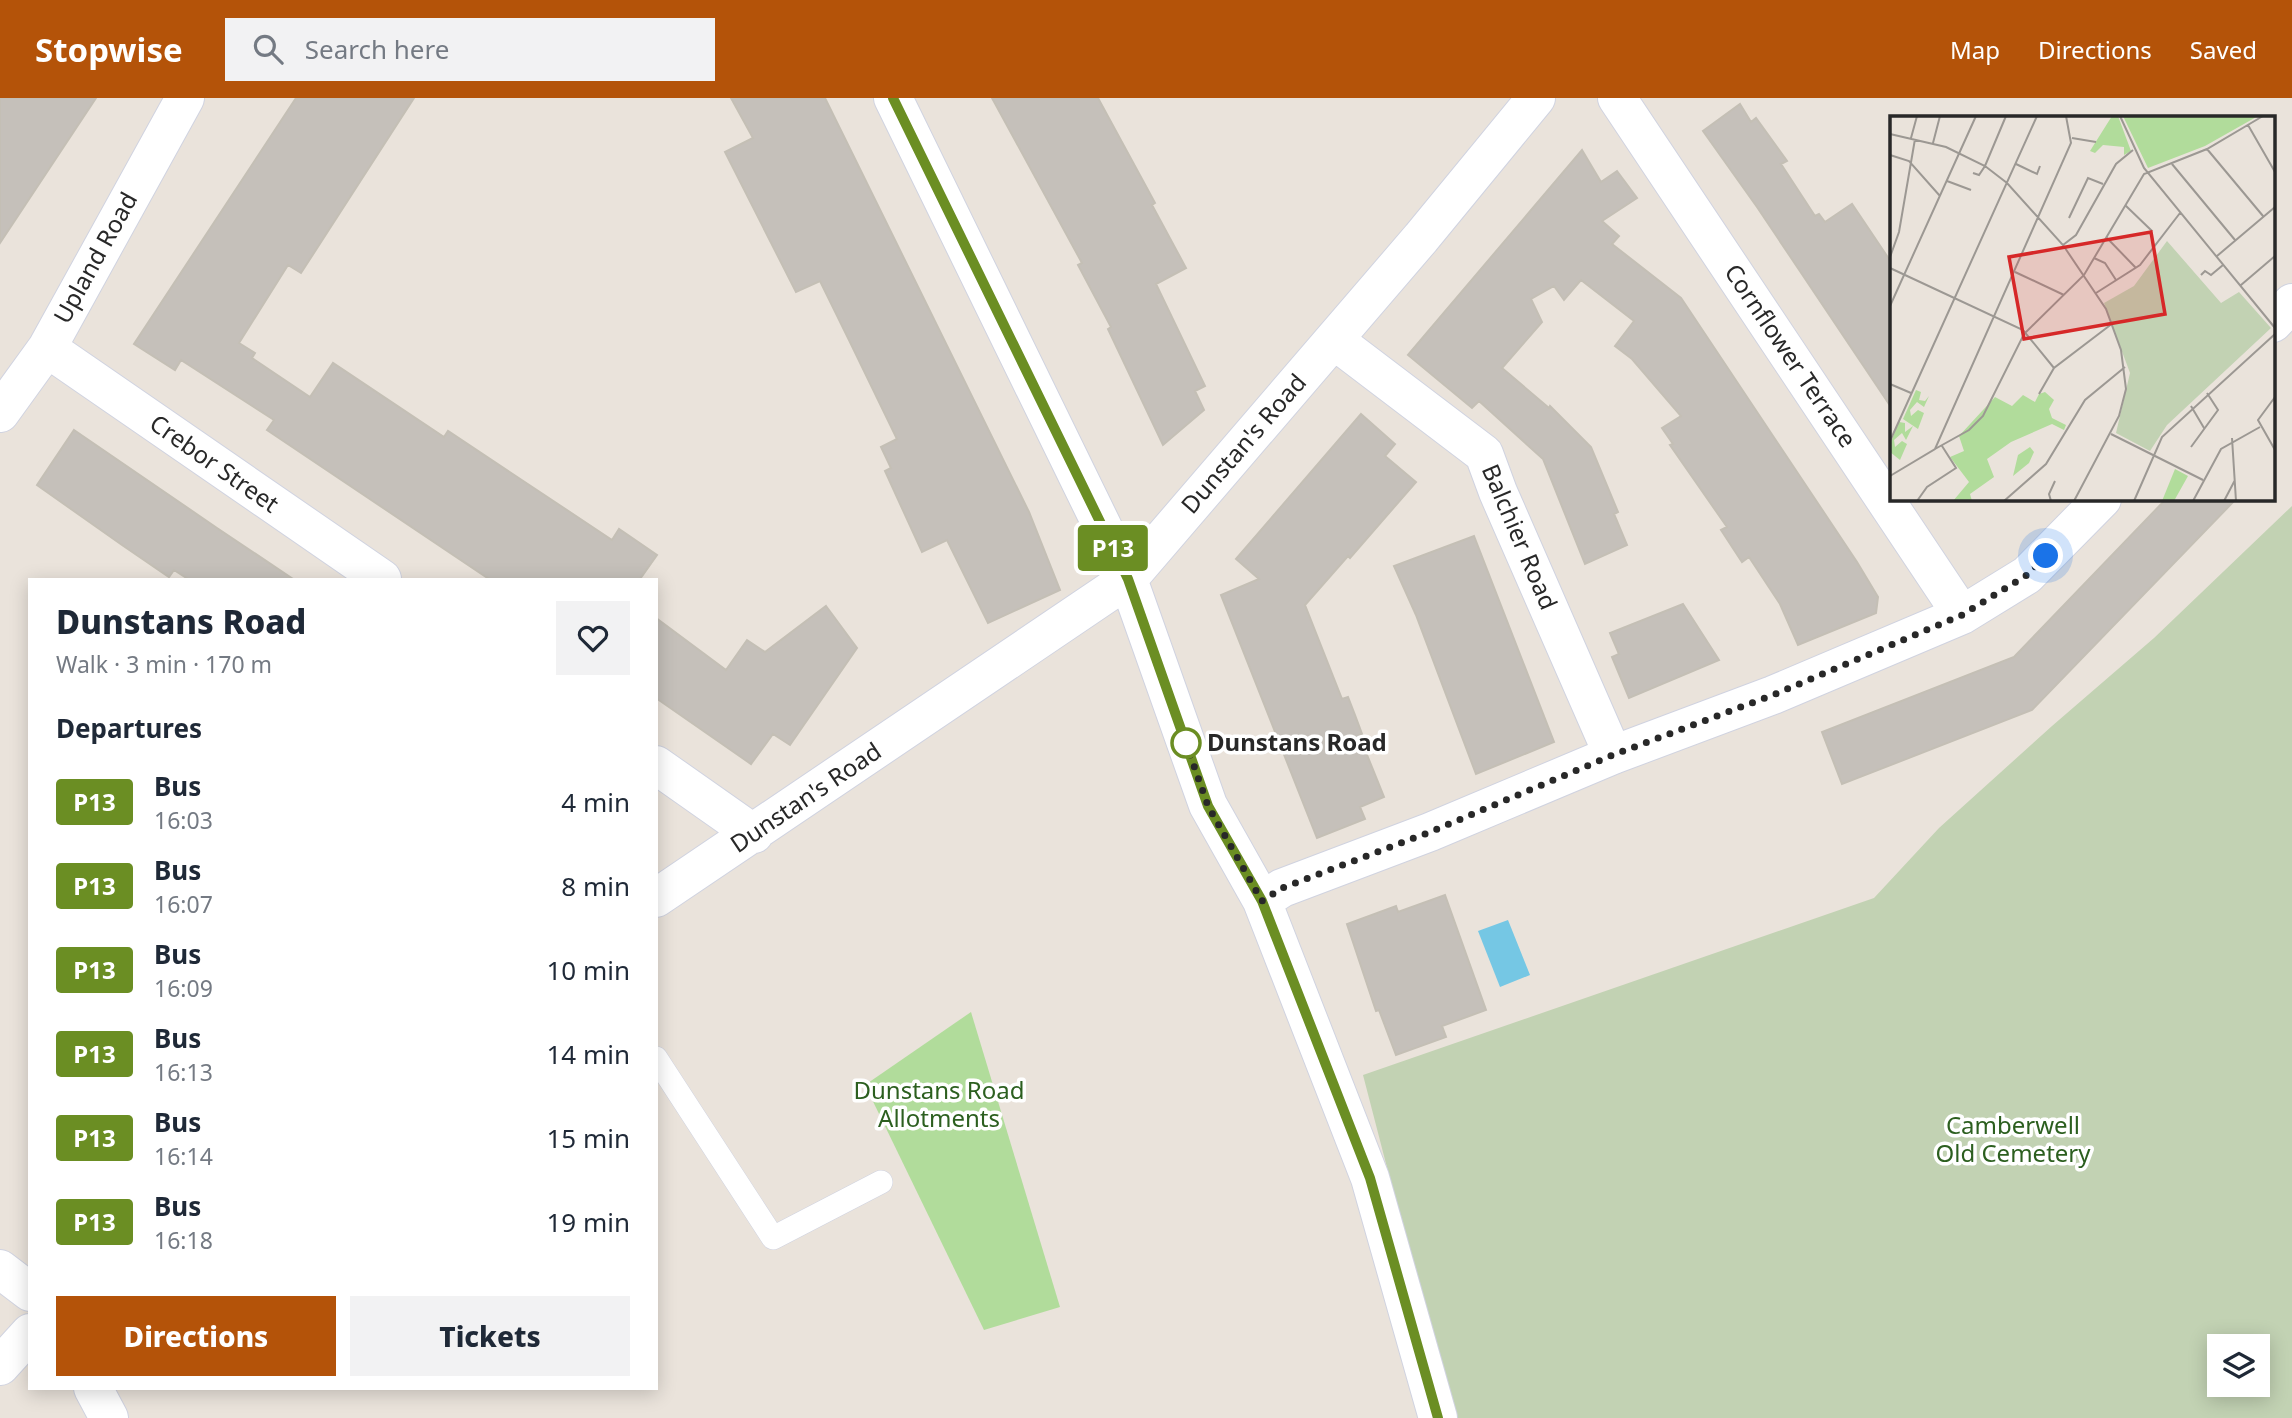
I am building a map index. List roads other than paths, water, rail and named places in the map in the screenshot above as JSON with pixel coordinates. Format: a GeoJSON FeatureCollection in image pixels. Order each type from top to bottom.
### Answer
{"type":"FeatureCollection","features":[{"type":"Feature","properties":{"kind":"street","name":"Upland Road"},"geometry":{"type":"LineString","coordinates":[[0,413],[47,348],[185,98]]}},
{"type":"Feature","properties":{"kind":"street"},"geometry":{"type":"LineString","coordinates":[[893,98],[1128,579],[1208,806],[1262,901],[1370,1178],[1433,1416]]}},
{"type":"Feature","properties":{"kind":"street","name":"Dunstan's Road"},"geometry":{"type":"LineString","coordinates":[[658,897],[1128,579],[1334,340],[1536,98]]}},
{"type":"Feature","properties":{"kind":"street","name":"Cornflower Terrace"},"geometry":{"type":"LineString","coordinates":[[1617,98],[1962,615]]}},
{"type":"Feature","properties":{"kind":"street"},"geometry":{"type":"LineString","coordinates":[[2274,322],[2292,303]]}},
{"type":"Feature","properties":{"kind":"street","name":"Balchier Road"},"geometry":{"type":"LineString","coordinates":[[1334,340],[1484,454],[1498,492],[1613,755]]}},
{"type":"Feature","properties":{"kind":"street","name":"Crebor Street"},"geometry":{"type":"LineString","coordinates":[[47,348],[381,578]]}},
{"type":"Feature","properties":{"kind":"street"},"geometry":{"type":"LineString","coordinates":[[1262,901],[1282,888],[1430,832],[1613,755],[1773,695],[1962,615],[2027,575],[2101,500]]}},
{"type":"Feature","properties":{"kind":"street"},"geometry":{"type":"LineString","coordinates":[[658,766],[754,834]]}},
{"type":"Feature","properties":{"kind":"street"},"geometry":{"type":"LineString","coordinates":[[0,1269],[28,1290]]}},
{"type":"Feature","properties":{"kind":"street"},"geometry":{"type":"LineString","coordinates":[[0,1366],[28,1335]]}},
{"type":"Feature","properties":{"kind":"street"},"geometry":{"type":"LineString","coordinates":[[94,1390],[109,1418]]}},
{"type":"Feature","properties":{"kind":"lane"},"geometry":{"type":"LineString","coordinates":[[658,1061],[773,1238],[881,1182]]}},
{"type":"Feature","properties":{"kind":"water"},"geometry":{"type":"Polygon","coordinates":[[[1508,920],[1530,975],[1500,987],[1478,931],[1508,920]]]}},
{"type":"Feature","properties":{"kind":"place","name":"Dunstans Road"},"geometry":{"type":"Point","coordinates":[1186,743]}},
{"type":"Feature","properties":{"kind":"park label","name":"Dunstans Road Allotments"},"geometry":{"type":"Point","coordinates":[939,1105]}},
{"type":"Feature","properties":{"kind":"park label","name":"Camberwell Old Cemetery"},"geometry":{"type":"Point","coordinates":[2013,1140]}}]}
